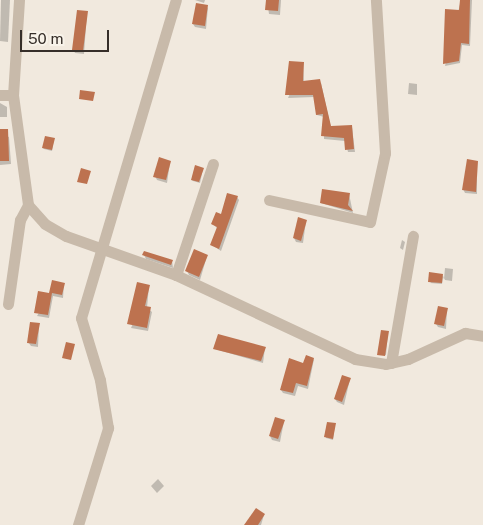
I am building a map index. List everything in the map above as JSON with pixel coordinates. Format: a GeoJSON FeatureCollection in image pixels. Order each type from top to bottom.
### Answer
{"type":"FeatureCollection","features":[{"type":"Feature","properties":{"kind":"street"},"geometry":{"type":"LineString","coordinates":[[19,0],[13,95],[28,205],[45,224],[66,236],[176,275],[355,359],[392,363],[466,333],[483,336]]}},
{"type":"Feature","properties":{"kind":"street"},"geometry":{"type":"LineString","coordinates":[[78,525],[108,428],[100,380],[81,318],[176,0]]}},
{"type":"Feature","properties":{"kind":"street"},"geometry":{"type":"LineString","coordinates":[[269,200],[370,222],[385,153],[376,0]]}},
{"type":"Feature","properties":{"kind":"street"},"geometry":{"type":"LineString","coordinates":[[0,95],[13,95]]}},
{"type":"Feature","properties":{"kind":"street"},"geometry":{"type":"LineString","coordinates":[[176,275],[213,164]]}},
{"type":"Feature","properties":{"kind":"street"},"geometry":{"type":"LineString","coordinates":[[8,304],[20,220],[28,205]]}},
{"type":"Feature","properties":{"kind":"street"},"geometry":{"type":"LineString","coordinates":[[392,363],[413,236]]}},
{"type":"Feature","properties":{"kind":"building"},"geometry":{"type":"Polygon","coordinates":[[[266,0],[279,0],[278,11],[265,10],[266,0]]]}},
{"type":"Feature","properties":{"kind":"building"},"geometry":{"type":"Polygon","coordinates":[[[460,0],[470,0],[469,44],[461,43],[459,61],[443,64],[445,9],[459,10],[460,0]]]}},
{"type":"Feature","properties":{"kind":"building"},"geometry":{"type":"Polygon","coordinates":[[[196,3],[208,5],[205,26],[192,24],[196,3]]]}},
{"type":"Feature","properties":{"kind":"building"},"geometry":{"type":"Polygon","coordinates":[[[77,10],[88,11],[83,51],[72,50],[77,10]]]}},
{"type":"Feature","properties":{"kind":"building"},"geometry":{"type":"Polygon","coordinates":[[[289,61],[304,62],[303,81],[320,79],[331,126],[352,125],[354,149],[345,150],[344,138],[321,136],[323,114],[316,115],[313,95],[285,95],[289,61]]]}},
{"type":"Feature","properties":{"kind":"building"},"geometry":{"type":"Polygon","coordinates":[[[80,90],[95,92],[93,101],[79,99],[80,90]]]}},
{"type":"Feature","properties":{"kind":"building"},"geometry":{"type":"Polygon","coordinates":[[[0,129],[8,129],[9,161],[0,161],[0,129]]]}},
{"type":"Feature","properties":{"kind":"building"},"geometry":{"type":"Polygon","coordinates":[[[45,136],[55,138],[52,150],[42,148],[45,136]]]}},
{"type":"Feature","properties":{"kind":"building"},"geometry":{"type":"Polygon","coordinates":[[[159,157],[171,161],[166,180],[153,177],[159,157]]]}},
{"type":"Feature","properties":{"kind":"building"},"geometry":{"type":"Polygon","coordinates":[[[467,159],[478,161],[476,192],[462,190],[467,159]]]}},
{"type":"Feature","properties":{"kind":"building"},"geometry":{"type":"Polygon","coordinates":[[[195,165],[204,168],[199,182],[191,180],[195,165]]]}},
{"type":"Feature","properties":{"kind":"building"},"geometry":{"type":"Polygon","coordinates":[[[81,168],[91,171],[87,184],[77,182],[81,168]]]}},
{"type":"Feature","properties":{"kind":"building"},"geometry":{"type":"Polygon","coordinates":[[[322,189],[350,193],[348,205],[353,211],[320,203],[322,189]]]}},
{"type":"Feature","properties":{"kind":"building"},"geometry":{"type":"Polygon","coordinates":[[[227,193],[238,196],[219,249],[210,245],[217,227],[211,224],[216,212],[221,214],[227,193]]]}},
{"type":"Feature","properties":{"kind":"building"},"geometry":{"type":"Polygon","coordinates":[[[298,217],[307,220],[301,241],[293,238],[298,217]]]}},
{"type":"Feature","properties":{"kind":"building"},"geometry":{"type":"Polygon","coordinates":[[[194,249],[208,255],[199,277],[185,271],[194,249]]]}},
{"type":"Feature","properties":{"kind":"building"},"geometry":{"type":"Polygon","coordinates":[[[144,251],[173,260],[171,265],[142,255],[144,251]]]}},
{"type":"Feature","properties":{"kind":"building"},"geometry":{"type":"Polygon","coordinates":[[[429,272],[443,274],[442,283],[428,282],[429,272]]]}},
{"type":"Feature","properties":{"kind":"building"},"geometry":{"type":"Polygon","coordinates":[[[52,280],[65,283],[62,295],[52,293],[48,315],[34,313],[38,291],[49,293],[52,280]]]}},
{"type":"Feature","properties":{"kind":"building"},"geometry":{"type":"Polygon","coordinates":[[[137,282],[150,285],[145,306],[151,307],[147,328],[127,324],[137,282]]]}},
{"type":"Feature","properties":{"kind":"building"},"geometry":{"type":"Polygon","coordinates":[[[438,306],[448,308],[444,326],[434,324],[438,306]]]}},
{"type":"Feature","properties":{"kind":"building"},"geometry":{"type":"Polygon","coordinates":[[[30,322],[40,323],[36,344],[27,343],[30,322]]]}},
{"type":"Feature","properties":{"kind":"building"},"geometry":{"type":"Polygon","coordinates":[[[381,330],[389,331],[385,356],[377,355],[381,330]]]}},
{"type":"Feature","properties":{"kind":"building"},"geometry":{"type":"Polygon","coordinates":[[[218,334],[266,347],[261,361],[213,349],[218,334]]]}},
{"type":"Feature","properties":{"kind":"building"},"geometry":{"type":"Polygon","coordinates":[[[66,342],[75,344],[71,360],[62,358],[66,342]]]}},
{"type":"Feature","properties":{"kind":"building"},"geometry":{"type":"Polygon","coordinates":[[[306,355],[314,358],[307,386],[296,383],[293,393],[280,390],[289,358],[303,363],[306,355]]]}},
{"type":"Feature","properties":{"kind":"building"},"geometry":{"type":"Polygon","coordinates":[[[342,375],[351,378],[342,402],[334,399],[342,375]]]}},
{"type":"Feature","properties":{"kind":"building"},"geometry":{"type":"Polygon","coordinates":[[[275,417],[285,420],[278,439],[269,436],[275,417]]]}},
{"type":"Feature","properties":{"kind":"building"},"geometry":{"type":"Polygon","coordinates":[[[327,422],[336,423],[333,439],[324,437],[327,422]]]}},
{"type":"Feature","properties":{"kind":"building"},"geometry":{"type":"Polygon","coordinates":[[[256,508],[265,514],[258,525],[244,525],[256,508]]]}}]}
